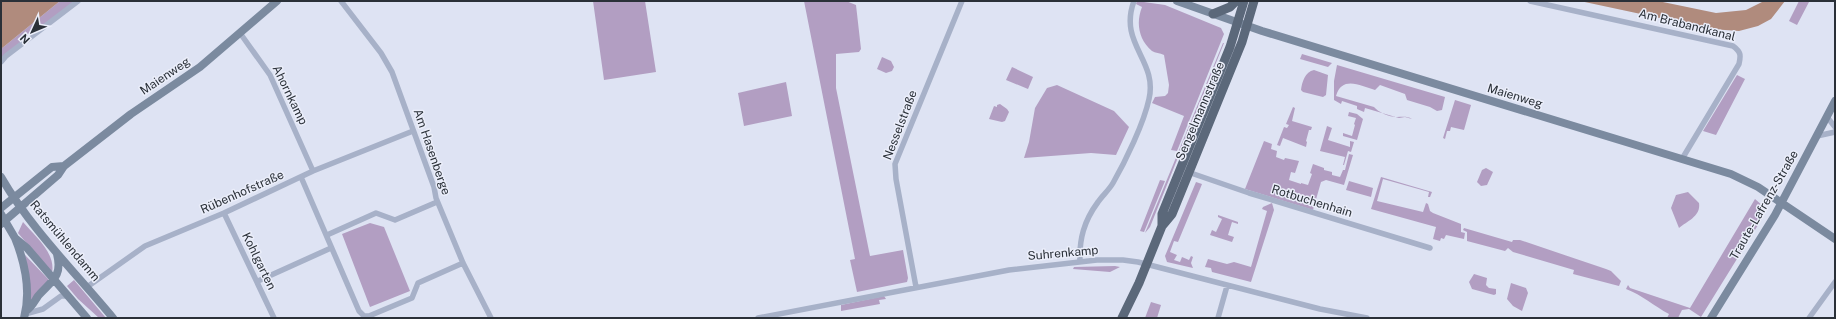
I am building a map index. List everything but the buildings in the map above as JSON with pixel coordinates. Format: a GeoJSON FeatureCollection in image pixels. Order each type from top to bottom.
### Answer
{"type":"FeatureCollection","features":[{"type":"Feature","properties":{"kind":"main road"},"geometry":{"type":"LineString","coordinates":[[1213,14],[1230,6],[1236,1]]}},
{"type":"Feature","properties":{"kind":"main road","name":"Sengelmannstraße"},"geometry":{"type":"LineString","coordinates":[[1162,226],[1170,218],[1242,42],[1244,1]]}},
{"type":"Feature","properties":{"kind":"main road","name":"Sengelmannstraße"},"geometry":{"type":"LineString","coordinates":[[1122,318],[1162,226],[1162,214],[1242,25],[1254,1]]}},
{"type":"Feature","properties":{"kind":"street"},"geometry":{"type":"LineString","coordinates":[[1,62],[6,56],[78,1]]}},
{"type":"Feature","properties":{"kind":"street","name":"Maienweg"},"geometry":{"type":"LineString","coordinates":[[2,219],[21,207],[58,175],[64,166],[130,114],[200,67],[277,1]]}},
{"type":"Feature","properties":{"kind":"street","name":"Am Hasenberge"},"geometry":{"type":"LineString","coordinates":[[341,1],[381,52],[392,72],[434,187],[437,202],[463,263],[491,318]]}},
{"type":"Feature","properties":{"kind":"street","name":"Nesselstraße"},"geometry":{"type":"LineString","coordinates":[[916,287],[896,179],[895,164],[962,1]]}},
{"type":"Feature","properties":{"kind":"street"},"geometry":{"type":"LineString","coordinates":[[1080,262],[1081,238],[1086,222],[1098,202],[1112,184],[1121,167],[1142,121],[1149,98],[1150,79],[1130,28],[1130,13],[1134,1]]}},
{"type":"Feature","properties":{"kind":"street","name":"Maienweg"},"geometry":{"type":"LineString","coordinates":[[1177,1],[1242,25],[1731,174],[1744,179],[1781,202],[1835,239]]}},
{"type":"Feature","properties":{"kind":"street","name":"Am Brabandkanal"},"geometry":{"type":"LineString","coordinates":[[1530,1],[1733,46],[1740,51],[1741,55],[1739,64],[1682,159]]}},
{"type":"Feature","properties":{"kind":"street","name":"Ahornkamp"},"geometry":{"type":"LineString","coordinates":[[240,33],[270,75],[313,171]]}},
{"type":"Feature","properties":{"kind":"street","name":"Traute-Lafrenz-Straße"},"geometry":{"type":"LineString","coordinates":[[1711,318],[1781,202],[1835,101]]}},
{"type":"Feature","properties":{"kind":"street"},"geometry":{"type":"LineString","coordinates":[[1827,117],[1835,127]]}},
{"type":"Feature","properties":{"kind":"street","name":"Rübenhofstraße"},"geometry":{"type":"LineString","coordinates":[[87,287],[144,246],[224,213],[313,171],[413,131]]}},
{"type":"Feature","properties":{"kind":"street"},"geometry":{"type":"LineString","coordinates":[[1817,136],[1835,132]]}},
{"type":"Feature","properties":{"kind":"street","name":"Maienweg"},"geometry":{"type":"LineString","coordinates":[[1,208],[52,167],[64,166]]}},
{"type":"Feature","properties":{"kind":"street","name":"Rotbuchenhain"},"geometry":{"type":"LineString","coordinates":[[1188,172],[1236,189],[1430,248]]}},
{"type":"Feature","properties":{"kind":"street","name":"Ratsmühlendamm"},"geometry":{"type":"LineString","coordinates":[[1,177],[21,207],[56,252],[113,318]]}},
{"type":"Feature","properties":{"kind":"street"},"geometry":{"type":"LineString","coordinates":[[301,177],[359,312],[364,316],[369,316],[412,298],[418,283],[463,263]]}},
{"type":"Feature","properties":{"kind":"street"},"geometry":{"type":"LineString","coordinates":[[327,235],[376,213],[395,220],[437,202]]}},
{"type":"Feature","properties":{"kind":"street","name":"Kohlgarten"},"geometry":{"type":"LineString","coordinates":[[224,213],[258,281],[274,318]]}},
{"type":"Feature","properties":{"kind":"street"},"geometry":{"type":"LineString","coordinates":[[2,219],[15,238],[25,269],[27,289],[25,314]]}},
{"type":"Feature","properties":{"kind":"street"},"geometry":{"type":"LineString","coordinates":[[15,238],[24,243],[88,318]]}},
{"type":"Feature","properties":{"kind":"street"},"geometry":{"type":"LineString","coordinates":[[258,281],[331,248]]}},
{"type":"Feature","properties":{"kind":"street"},"geometry":{"type":"LineString","coordinates":[[25,314],[54,280],[58,269],[56,252]]}},
{"type":"Feature","properties":{"kind":"street","name":"Suhrenkamp"},"geometry":{"type":"LineString","coordinates":[[758,318],[1009,270],[1080,262],[1123,260],[1320,309],[1367,318]]}},
{"type":"Feature","properties":{"kind":"street"},"geometry":{"type":"LineString","coordinates":[[1809,318],[1835,282]]}},
{"type":"Feature","properties":{"kind":"street"},"geometry":{"type":"LineString","coordinates":[[1218,318],[1227,286]]}},
{"type":"Feature","properties":{"kind":"street"},"geometry":{"type":"LineString","coordinates":[[25,314],[43,309],[61,296],[68,296]]}},
{"type":"Feature","properties":{"kind":"shaded area"},"geometry":{"type":"Polygon","coordinates":[[[1,1],[60,1],[1,49],[1,1]]]}},
{"type":"Feature","properties":{"kind":"shaded area"},"geometry":{"type":"Polygon","coordinates":[[[60,1],[75,1],[1,60],[1,49],[60,1]]]}},
{"type":"Feature","properties":{"kind":"shaded area"},"geometry":{"type":"Polygon","coordinates":[[[593,1],[645,1],[656,72],[604,80],[593,1]]]}},
{"type":"Feature","properties":{"kind":"shaded area"},"geometry":{"type":"Polygon","coordinates":[[[804,1],[846,1],[856,5],[861,49],[859,52],[836,54],[836,88],[870,256],[903,250],[908,278],[907,282],[857,292],[850,260],[855,259],[804,1]]]}},
{"type":"Feature","properties":{"kind":"shaded area"},"geometry":{"type":"Polygon","coordinates":[[[1137,1],[1165,5],[1221,28],[1224,34],[1177,151],[1171,150],[1184,116],[1152,103],[1155,97],[1165,96],[1168,93],[1169,85],[1164,55],[1152,51],[1141,36],[1139,19],[1142,7],[1136,4],[1137,1]]]}},
{"type":"Feature","properties":{"kind":"shaded area"},"geometry":{"type":"Polygon","coordinates":[[[1580,1],[1658,1],[1716,13],[1746,10],[1764,1],[1785,1],[1771,19],[1758,26],[1739,31],[1711,29],[1580,1]]]}},
{"type":"Feature","properties":{"kind":"shaded area"},"geometry":{"type":"Polygon","coordinates":[[[1799,1],[1809,2],[1797,25],[1789,21],[1799,1]]]}},
{"type":"Feature","properties":{"kind":"shaded area"},"geometry":{"type":"Polygon","coordinates":[[[1223,43],[1150,227],[1145,233],[1223,43]]]}},
{"type":"Feature","properties":{"kind":"shaded area"},"geometry":{"type":"Polygon","coordinates":[[[1302,54],[1332,63],[1328,67],[1300,59],[1302,54]]]}},
{"type":"Feature","properties":{"kind":"shaded area"},"geometry":{"type":"Polygon","coordinates":[[[882,57],[891,61],[894,67],[892,71],[886,73],[877,69],[882,57]]]}},
{"type":"Feature","properties":{"kind":"shaded area"},"geometry":{"type":"Polygon","coordinates":[[[1337,65],[1445,97],[1442,110],[1437,111],[1430,107],[1407,100],[1405,94],[1380,85],[1375,90],[1358,85],[1347,84],[1339,90],[1336,96],[1374,107],[1383,113],[1365,108],[1364,112],[1357,109],[1357,106],[1342,101],[1341,104],[1334,100],[1334,81],[1337,65]]]}},
{"type":"Feature","properties":{"kind":"shaded area"},"geometry":{"type":"Polygon","coordinates":[[[1012,67],[1033,77],[1028,89],[1006,80],[1012,67]]]}},
{"type":"Feature","properties":{"kind":"shaded area"},"geometry":{"type":"Polygon","coordinates":[[[1314,70],[1328,75],[1326,95],[1323,97],[1303,92],[1301,90],[1306,75],[1314,70]]]}},
{"type":"Feature","properties":{"kind":"shaded area"},"geometry":{"type":"Polygon","coordinates":[[[1737,75],[1745,79],[1716,135],[1703,131],[1737,75]]]}},
{"type":"Feature","properties":{"kind":"shaded area"},"geometry":{"type":"Polygon","coordinates":[[[786,82],[792,116],[744,126],[738,93],[786,82]]]}},
{"type":"Feature","properties":{"kind":"shaded area"},"geometry":{"type":"Polygon","coordinates":[[[1057,85],[1114,111],[1129,127],[1116,155],[1091,153],[1024,158],[1029,142],[1035,108],[1047,88],[1057,85]]]}},
{"type":"Feature","properties":{"kind":"shaded area"},"geometry":{"type":"Polygon","coordinates":[[[1455,100],[1471,105],[1464,130],[1451,127],[1450,131],[1447,131],[1445,139],[1443,138],[1455,100]]]}},
{"type":"Feature","properties":{"kind":"shaded area"},"geometry":{"type":"Polygon","coordinates":[[[1000,104],[1009,112],[1005,121],[1002,122],[989,119],[994,106],[997,107],[997,105],[1000,104]]]}},
{"type":"Feature","properties":{"kind":"shaded area"},"geometry":{"type":"Polygon","coordinates":[[[1293,107],[1295,108],[1292,121],[1312,127],[1311,130],[1309,130],[1306,147],[1283,138],[1280,146],[1277,145],[1284,127],[1287,128],[1289,125],[1286,124],[1293,107]]]}},
{"type":"Feature","properties":{"kind":"shaded area"},"geometry":{"type":"Polygon","coordinates":[[[1349,112],[1357,114],[1363,119],[1357,140],[1343,136],[1343,133],[1352,136],[1355,125],[1356,118],[1348,116],[1349,112]]]}},
{"type":"Feature","properties":{"kind":"shaded area"},"geometry":{"type":"Polygon","coordinates":[[[1327,126],[1332,128],[1328,140],[1350,147],[1350,141],[1354,142],[1351,152],[1348,151],[1344,165],[1345,157],[1320,151],[1327,126]]]}},
{"type":"Feature","properties":{"kind":"shaded area"},"geometry":{"type":"Polygon","coordinates":[[[1264,141],[1272,144],[1271,149],[1277,151],[1276,157],[1284,160],[1285,158],[1299,161],[1295,173],[1291,172],[1289,180],[1301,184],[1308,185],[1312,174],[1310,173],[1313,164],[1324,168],[1324,170],[1332,172],[1332,175],[1340,177],[1343,170],[1345,170],[1349,154],[1353,155],[1344,185],[1326,180],[1321,182],[1313,210],[1245,189],[1264,141]]]}},
{"type":"Feature","properties":{"kind":"shaded area"},"geometry":{"type":"Polygon","coordinates":[[[1486,168],[1493,172],[1487,185],[1481,186],[1477,182],[1482,170],[1486,168]]]}},
{"type":"Feature","properties":{"kind":"shaded area"},"geometry":{"type":"Polygon","coordinates":[[[1381,177],[1432,192],[1430,197],[1428,197],[1429,192],[1383,179],[1377,201],[1423,212],[1426,203],[1428,204],[1430,211],[1433,213],[1461,224],[1461,232],[1465,233],[1464,239],[1446,235],[1444,239],[1441,238],[1440,241],[1433,239],[1436,227],[1371,209],[1381,177]]]}},
{"type":"Feature","properties":{"kind":"shaded area"},"geometry":{"type":"Polygon","coordinates":[[[1160,180],[1165,181],[1144,232],[1140,231],[1160,180]]]}},
{"type":"Feature","properties":{"kind":"shaded area"},"geometry":{"type":"Polygon","coordinates":[[[1349,181],[1373,188],[1371,197],[1346,190],[1349,181]]]}},
{"type":"Feature","properties":{"kind":"shaded area"},"geometry":{"type":"Polygon","coordinates":[[[1196,182],[1202,184],[1178,242],[1174,241],[1170,252],[1177,255],[1174,260],[1180,262],[1182,257],[1189,260],[1191,256],[1193,257],[1191,263],[1193,268],[1167,262],[1165,256],[1196,182]]]}},
{"type":"Feature","properties":{"kind":"shaded area"},"geometry":{"type":"Polygon","coordinates":[[[1688,192],[1699,203],[1699,208],[1693,218],[1679,228],[1671,208],[1676,195],[1688,192]]]}},
{"type":"Feature","properties":{"kind":"shaded area"},"geometry":{"type":"Polygon","coordinates":[[[1755,199],[1763,206],[1763,217],[1701,317],[1689,309],[1682,310],[1678,318],[1667,318],[1669,314],[1637,294],[1626,289],[1628,285],[1630,288],[1690,308],[1755,199]]]}},
{"type":"Feature","properties":{"kind":"shaded area"},"geometry":{"type":"Polygon","coordinates":[[[1272,203],[1274,210],[1251,282],[1212,272],[1211,268],[1205,267],[1208,259],[1227,264],[1234,262],[1251,267],[1267,211],[1262,209],[1263,207],[1272,203]]]}},
{"type":"Feature","properties":{"kind":"shaded area"},"geometry":{"type":"Polygon","coordinates":[[[1218,215],[1238,222],[1238,224],[1232,222],[1228,235],[1234,237],[1232,242],[1210,235],[1212,230],[1216,232],[1222,219],[1218,217],[1218,215]]]}},
{"type":"Feature","properties":{"kind":"shaded area"},"geometry":{"type":"Polygon","coordinates":[[[23,222],[44,245],[48,252],[51,259],[52,273],[18,233],[23,222]]]}},
{"type":"Feature","properties":{"kind":"shaded area"},"geometry":{"type":"Polygon","coordinates":[[[370,223],[384,227],[410,291],[370,307],[342,234],[370,223]]]}},
{"type":"Feature","properties":{"kind":"shaded area"},"geometry":{"type":"Polygon","coordinates":[[[1464,228],[1512,242],[1513,240],[1520,240],[1606,269],[1611,271],[1621,281],[1619,286],[1573,274],[1574,270],[1513,252],[1508,248],[1505,251],[1467,241],[1467,232],[1463,230],[1464,228]]]}},
{"type":"Feature","properties":{"kind":"shaded area"},"geometry":{"type":"Polygon","coordinates":[[[25,256],[49,280],[28,306],[25,256]]]}},
{"type":"Feature","properties":{"kind":"shaded area"},"geometry":{"type":"Polygon","coordinates":[[[1074,267],[1120,267],[1110,272],[1073,269],[1074,267]]]}},
{"type":"Feature","properties":{"kind":"shaded area"},"geometry":{"type":"Polygon","coordinates":[[[1474,274],[1487,278],[1486,285],[1489,288],[1496,289],[1496,294],[1494,295],[1472,289],[1469,282],[1474,274]]]}},
{"type":"Feature","properties":{"kind":"shaded area"},"geometry":{"type":"Polygon","coordinates":[[[74,280],[106,318],[99,318],[78,299],[67,286],[74,280]]]}},
{"type":"Feature","properties":{"kind":"shaded area"},"geometry":{"type":"Polygon","coordinates":[[[1511,283],[1526,288],[1528,293],[1522,311],[1513,306],[1507,299],[1511,283]]]}},
{"type":"Feature","properties":{"kind":"shaded area"},"geometry":{"type":"Polygon","coordinates":[[[884,296],[886,299],[879,300],[880,304],[841,311],[841,305],[884,296]]]}},
{"type":"Feature","properties":{"kind":"shaded area"},"geometry":{"type":"Polygon","coordinates":[[[1151,302],[1161,305],[1157,318],[1145,318],[1151,302]]]}}]}
